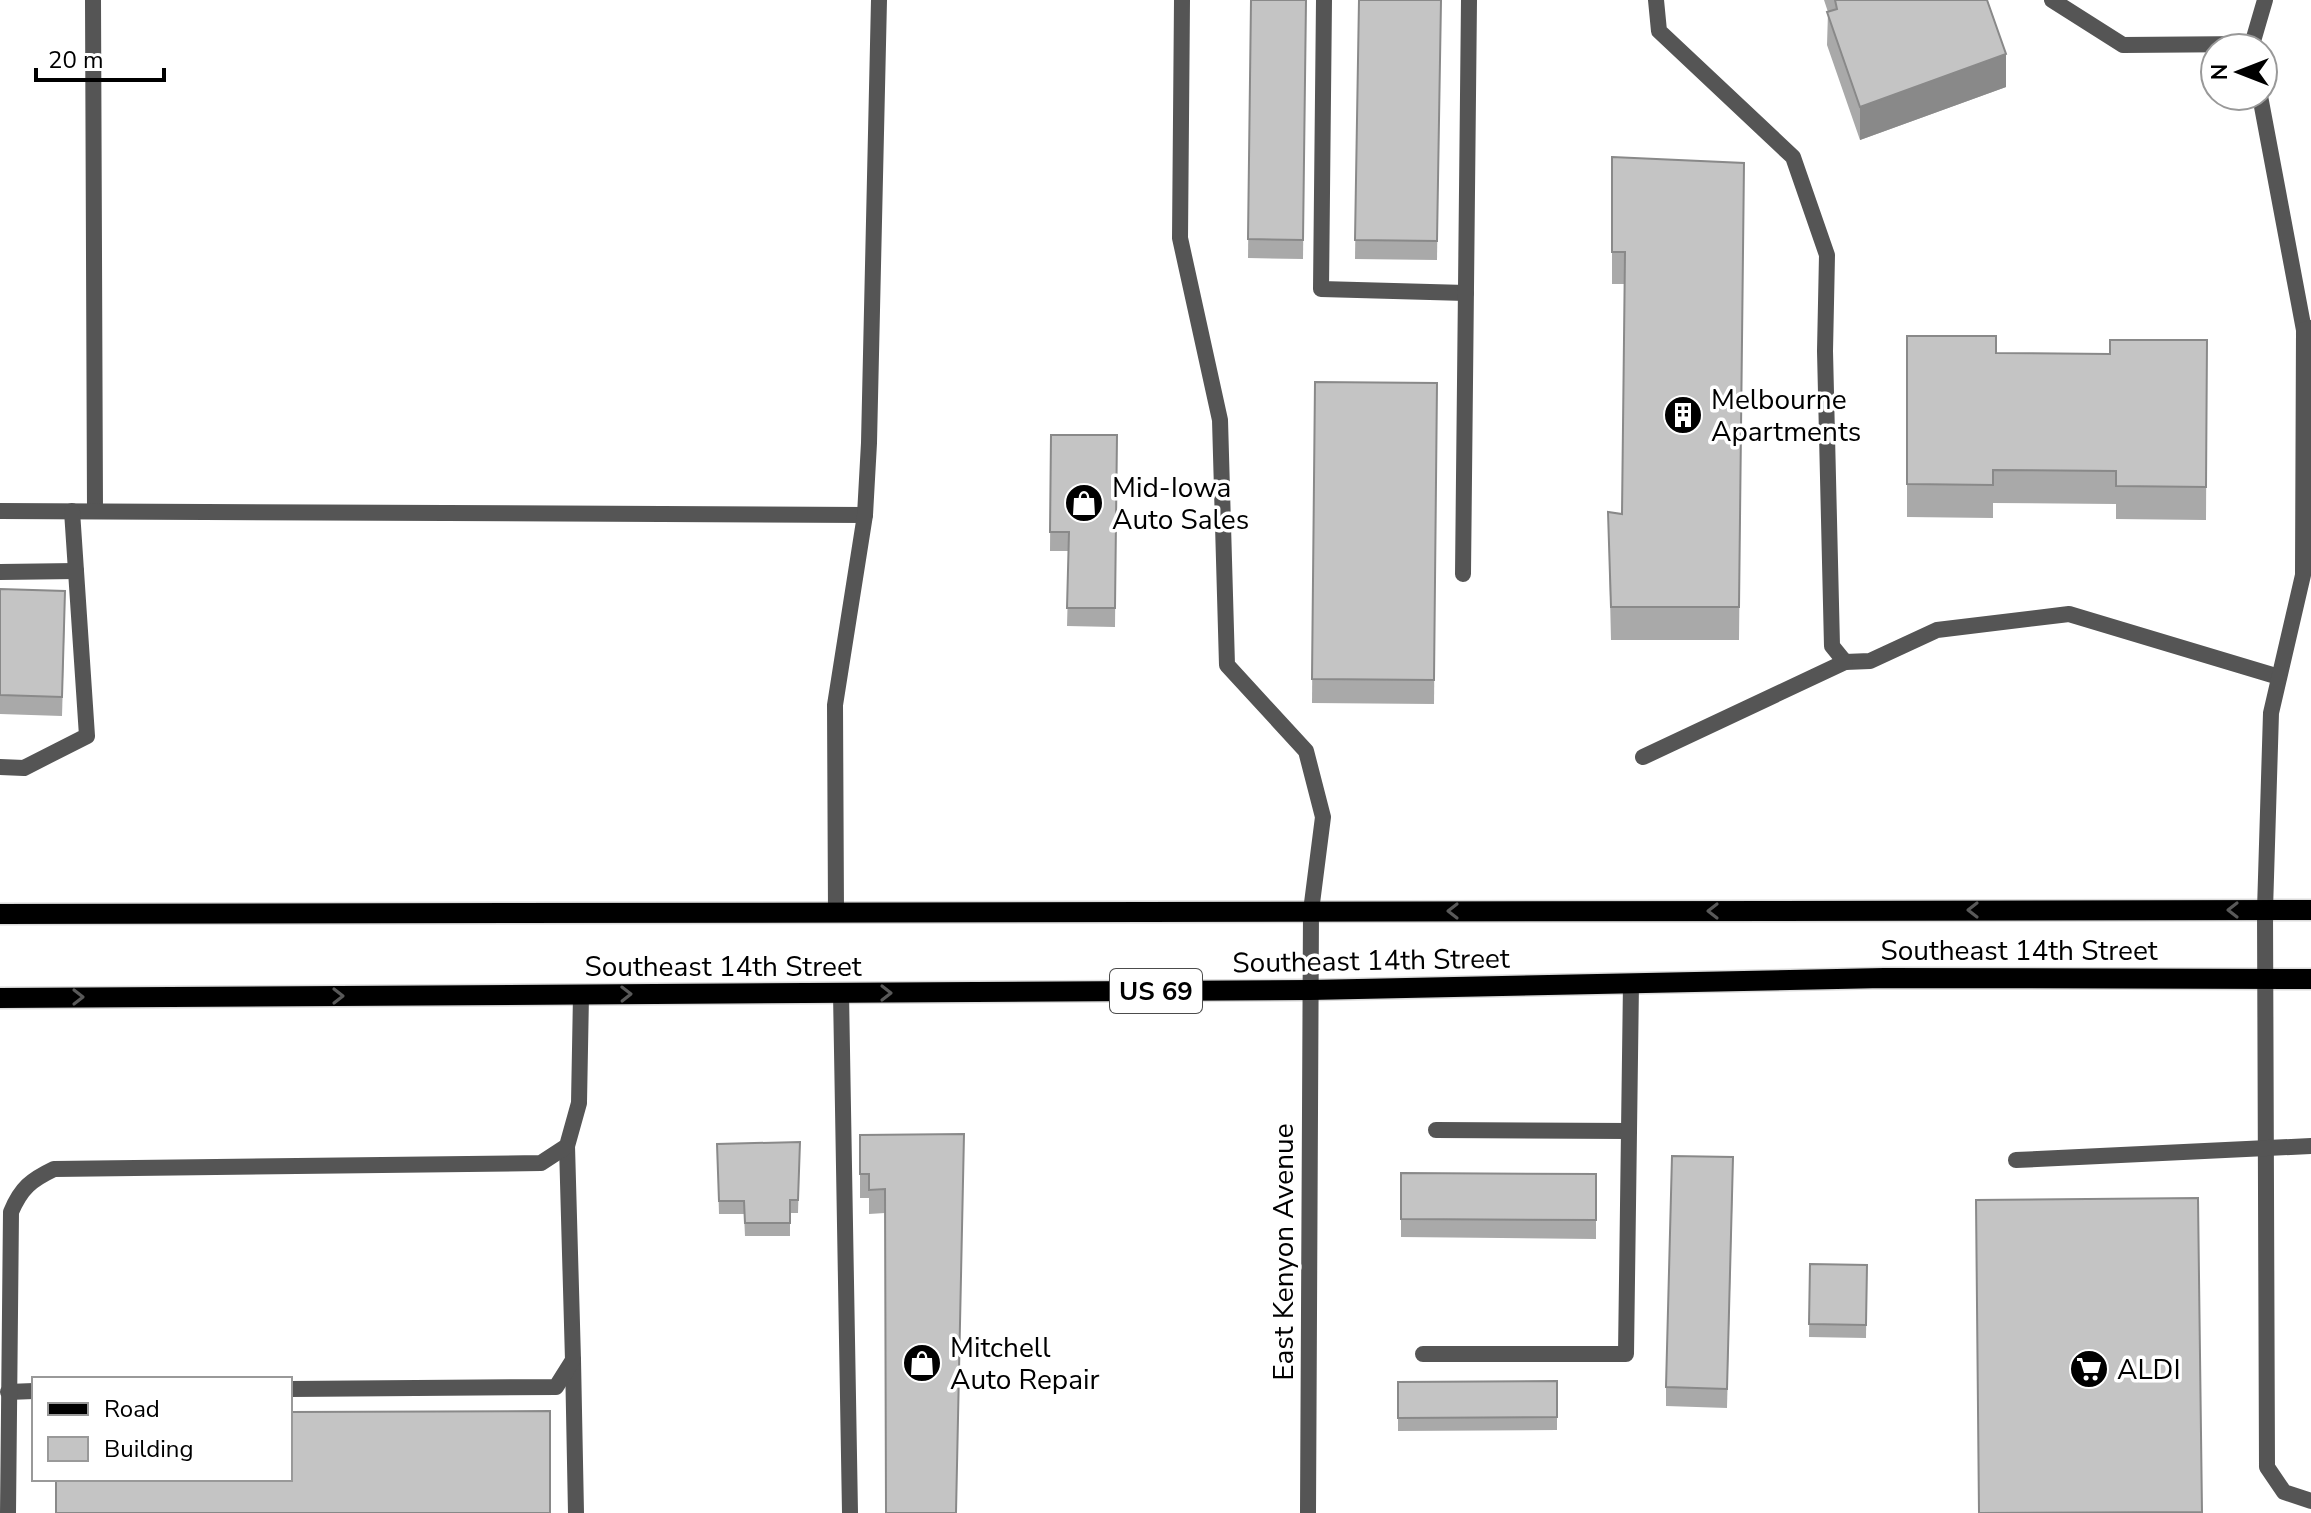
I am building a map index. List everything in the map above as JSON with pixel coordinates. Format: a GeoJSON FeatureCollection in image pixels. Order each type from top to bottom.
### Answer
{"type":"FeatureCollection","features":[{"type":"Feature","properties":{"kind":"main road","name":"Southeast 14th Street"},"geometry":{"type":"LineString","coordinates":[[0,914],[2311,910]]}},
{"type":"Feature","properties":{"kind":"main road","name":"Southeast 14th Street"},"geometry":{"type":"LineString","coordinates":[[0,998],[1310,990],[1884,978],[2311,979]]}},
{"type":"Feature","properties":{"kind":"street"},"geometry":{"type":"LineString","coordinates":[[93,0],[95,511]]}},
{"type":"Feature","properties":{"kind":"street"},"geometry":{"type":"LineString","coordinates":[[836,912],[835,705],[865,515],[879,0]]}},
{"type":"Feature","properties":{"kind":"street","name":"East Kenyon Avenue"},"geometry":{"type":"LineString","coordinates":[[1182,0],[1180,238],[1220,420],[1227,665],[1306,751],[1323,817],[1311,911],[1308,1513]]}},
{"type":"Feature","properties":{"kind":"street"},"geometry":{"type":"LineString","coordinates":[[1324,0],[1321,289],[1466,293]]}},
{"type":"Feature","properties":{"kind":"street"},"geometry":{"type":"LineString","coordinates":[[1463,574],[1469,0]]}},
{"type":"Feature","properties":{"kind":"street"},"geometry":{"type":"LineString","coordinates":[[1656,0],[1659,31],[1793,157],[1827,255],[1825,351],[1832,646],[1845,662]]}},
{"type":"Feature","properties":{"kind":"street"},"geometry":{"type":"LineString","coordinates":[[2052,0],[2123,45],[2199,46]]}},
{"type":"Feature","properties":{"kind":"street"},"geometry":{"type":"LineString","coordinates":[[2255,32],[2265,0]]}},
{"type":"Feature","properties":{"kind":"street"},"geometry":{"type":"LineString","coordinates":[[2263,112],[2308,329],[2303,575],[2271,713],[2265,910],[2267,1467],[2284,1492],[2311,1501]]}},
{"type":"Feature","properties":{"kind":"street"},"geometry":{"type":"LineString","coordinates":[[0,511],[865,515]]}},
{"type":"Feature","properties":{"kind":"street"},"geometry":{"type":"LineString","coordinates":[[0,767],[24,768],[87,736],[72,511]]}},
{"type":"Feature","properties":{"kind":"street"},"geometry":{"type":"LineString","coordinates":[[0,572],[76,571]]}},
{"type":"Feature","properties":{"kind":"street"},"geometry":{"type":"LineString","coordinates":[[1643,757],[1845,662],[1870,661],[1937,630],[2069,614],[2279,677]]}},
{"type":"Feature","properties":{"kind":"street"},"geometry":{"type":"LineString","coordinates":[[1423,1354],[1626,1354],[1631,983]]}},
{"type":"Feature","properties":{"kind":"street"},"geometry":{"type":"LineString","coordinates":[[841,993],[850,1513]]}},
{"type":"Feature","properties":{"kind":"street"},"geometry":{"type":"LineString","coordinates":[[576,1513],[567,1146],[579,1103],[581,995]]}},
{"type":"Feature","properties":{"kind":"street"},"geometry":{"type":"LineString","coordinates":[[1436,1130],[1629,1131]]}},
{"type":"Feature","properties":{"kind":"street"},"geometry":{"type":"LineString","coordinates":[[8,1513],[4,1451],[11,1212],[19,1192],[31,1180],[54,1169],[541,1163],[567,1146]]}},
{"type":"Feature","properties":{"kind":"street"},"geometry":{"type":"LineString","coordinates":[[2016,1160],[2311,1146]]}},
{"type":"Feature","properties":{"kind":"street"},"geometry":{"type":"LineString","coordinates":[[292,1389],[556,1387],[573,1360]]}},
{"type":"Feature","properties":{"kind":"street"},"geometry":{"type":"LineString","coordinates":[[8,1392],[32,1391]]}},
{"type":"Feature","properties":{"kind":"building"},"geometry":{"type":"Polygon","coordinates":[[[1251,0],[1306,0],[1303,240],[1248,239],[1251,0]]]}},
{"type":"Feature","properties":{"kind":"building"},"geometry":{"type":"Polygon","coordinates":[[[1359,0],[1441,0],[1437,241],[1355,240],[1359,0]]]}},
{"type":"Feature","properties":{"kind":"building"},"geometry":{"type":"Polygon","coordinates":[[[1835,0],[1987,0],[2006,54],[1860,107],[1827,12],[1837,9],[1835,0]]]}},
{"type":"Feature","properties":{"kind":"building","name":"Melbourne Apartments"},"geometry":{"type":"Polygon","coordinates":[[[1612,157],[1744,163],[1739,607],[1611,607],[1608,512],[1622,514],[1625,252],[1612,252],[1612,157]]]}},
{"type":"Feature","properties":{"kind":"building","name":"Melbourne Apartments"},"geometry":{"type":"Polygon","coordinates":[[[1907,336],[1996,336],[1996,353],[2110,354],[2110,340],[2207,340],[2206,487],[2116,486],[2116,471],[1993,470],[1993,485],[1907,484],[1907,336]]]}},
{"type":"Feature","properties":{"kind":"building"},"geometry":{"type":"Polygon","coordinates":[[[1315,382],[1437,383],[1434,680],[1312,679],[1315,382]]]}},
{"type":"Feature","properties":{"kind":"building","name":"Mid-Iowa Auto Sales"},"geometry":{"type":"Polygon","coordinates":[[[1051,435],[1117,435],[1115,608],[1067,608],[1069,532],[1050,532],[1051,435]]]}},
{"type":"Feature","properties":{"kind":"building"},"geometry":{"type":"Polygon","coordinates":[[[0,589],[65,591],[62,697],[0,695],[0,589]]]}},
{"type":"Feature","properties":{"kind":"building","name":"Mitchell Auto Repair"},"geometry":{"type":"Polygon","coordinates":[[[964,1134],[956,1513],[886,1513],[885,1189],[869,1190],[869,1174],[860,1174],[860,1135],[964,1134]]]}},
{"type":"Feature","properties":{"kind":"building"},"geometry":{"type":"Polygon","coordinates":[[[800,1142],[798,1200],[790,1200],[790,1223],[745,1223],[744,1201],[719,1201],[717,1144],[800,1142]]]}},
{"type":"Feature","properties":{"kind":"building"},"geometry":{"type":"Polygon","coordinates":[[[1672,1156],[1733,1157],[1727,1389],[1666,1387],[1672,1156]]]}},
{"type":"Feature","properties":{"kind":"building"},"geometry":{"type":"Polygon","coordinates":[[[1401,1173],[1596,1174],[1596,1220],[1401,1219],[1401,1173]]]}},
{"type":"Feature","properties":{"kind":"building","name":"ALDI"},"geometry":{"type":"Polygon","coordinates":[[[2198,1198],[2202,1512],[1979,1513],[1976,1200],[2198,1198]]]}},
{"type":"Feature","properties":{"kind":"building"},"geometry":{"type":"Polygon","coordinates":[[[1810,1264],[1867,1265],[1866,1325],[1809,1324],[1810,1264]]]}},
{"type":"Feature","properties":{"kind":"building"},"geometry":{"type":"Polygon","coordinates":[[[1557,1381],[1557,1417],[1398,1418],[1398,1382],[1557,1381]]]}},
{"type":"Feature","properties":{"kind":"building"},"geometry":{"type":"Polygon","coordinates":[[[550,1411],[550,1513],[56,1513],[56,1481],[292,1481],[292,1412],[550,1411]]]}},
{"type":"Feature","properties":{"kind":"place","name":"Melbourne Apartments"},"geometry":{"type":"Point","coordinates":[1683,415]}},
{"type":"Feature","properties":{"kind":"place","name":"Mid-Iowa Auto Sales"},"geometry":{"type":"Point","coordinates":[1084,503]}},
{"type":"Feature","properties":{"kind":"place","name":"Mitchell Auto Repair"},"geometry":{"type":"Point","coordinates":[922,1363]}},
{"type":"Feature","properties":{"kind":"place","name":"ALDI"},"geometry":{"type":"Point","coordinates":[2089,1369]}}]}
